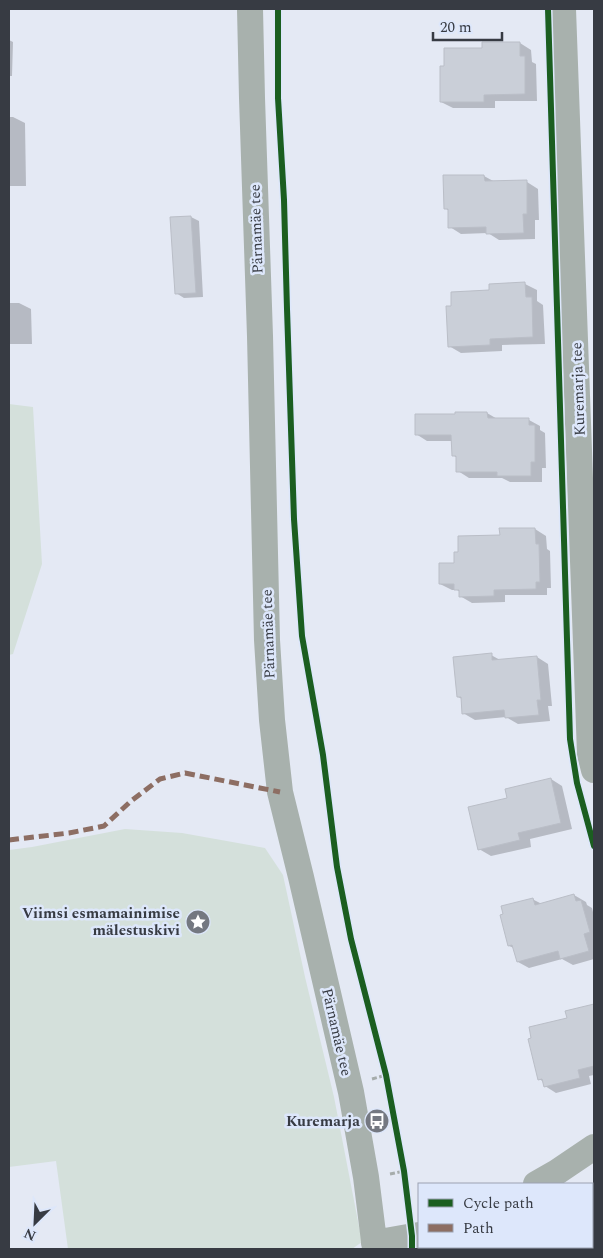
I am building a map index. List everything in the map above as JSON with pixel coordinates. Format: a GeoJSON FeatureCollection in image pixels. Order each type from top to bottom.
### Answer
{"type":"FeatureCollection","features":[{"type":"Feature","properties":{"kind":"street","name":"Pärnamäe tee"},"geometry":{"type":"LineString","coordinates":[[250,9],[267,640],[273,729],[280,792],[351,1092],[366,1177],[375,1246]]}},
{"type":"Feature","properties":{"kind":"street","name":"Kuremarja tee"},"geometry":{"type":"LineString","coordinates":[[563,9],[584,290],[590,754],[594,770]]}},
{"type":"Feature","properties":{"kind":"street"},"geometry":{"type":"LineString","coordinates":[[538,1183],[594,1146]]}},
{"type":"Feature","properties":{"kind":"street"},"geometry":{"type":"LineString","coordinates":[[375,1246],[418,1235]]}},
{"type":"Feature","properties":{"kind":"path"},"geometry":{"type":"LineString","coordinates":[[383,1065],[388,1085]]}},
{"type":"Feature","properties":{"kind":"path"},"geometry":{"type":"LineString","coordinates":[[402,1162],[405,1181]]}},
{"type":"Feature","properties":{"kind":"path"},"geometry":{"type":"LineString","coordinates":[[387,1175],[404,1171]]}},
{"type":"Feature","properties":{"kind":"shaded area"},"geometry":{"type":"Polygon","coordinates":[[[9,404],[33,407],[42,564],[13,654],[9,655],[9,404]]]}},
{"type":"Feature","properties":{"kind":"shaded area"},"geometry":{"type":"Polygon","coordinates":[[[125,829],[182,833],[265,848],[283,875],[334,1097],[362,1242],[352,1249],[68,1249],[56,1161],[9,1167],[9,850],[125,829]]]}},
{"type":"Feature","properties":{"kind":"building"},"geometry":{"type":"Polygon","coordinates":[[[482,42],[520,42],[520,56],[525,56],[525,94],[484,95],[484,102],[440,102],[440,66],[444,66],[444,48],[482,48],[482,42]]]}},
{"type":"Feature","properties":{"kind":"building"},"geometry":{"type":"Polygon","coordinates":[[[443,175],[484,175],[485,181],[527,180],[527,214],[523,214],[524,233],[486,234],[486,227],[448,228],[448,209],[444,209],[443,175]]]}},
{"type":"Feature","properties":{"kind":"building"},"geometry":{"type":"Polygon","coordinates":[[[191,216],[196,293],[175,294],[170,217],[191,216]]]}},
{"type":"Feature","properties":{"kind":"building"},"geometry":{"type":"Polygon","coordinates":[[[525,282],[526,297],[532,297],[533,337],[490,339],[490,345],[448,347],[446,306],[451,306],[451,292],[489,290],[489,284],[525,282]]]}},
{"type":"Feature","properties":{"kind":"building"},"geometry":{"type":"Polygon","coordinates":[[[455,412],[487,412],[488,418],[529,418],[529,425],[535,425],[535,462],[531,462],[531,476],[497,476],[497,472],[456,472],[456,456],[452,456],[451,435],[415,435],[415,414],[455,414],[455,412]]]}},
{"type":"Feature","properties":{"kind":"building"},"geometry":{"type":"Polygon","coordinates":[[[499,528],[535,528],[536,544],[539,544],[540,582],[536,582],[536,589],[494,590],[494,596],[459,597],[459,590],[454,590],[454,584],[439,584],[439,563],[454,563],[454,552],[458,552],[458,536],[500,535],[499,528]]]}},
{"type":"Feature","properties":{"kind":"building"},"geometry":{"type":"Polygon","coordinates":[[[492,653],[492,660],[537,656],[541,700],[537,700],[539,715],[505,718],[504,710],[462,714],[461,697],[457,697],[453,657],[492,653]]]}},
{"type":"Feature","properties":{"kind":"building"},"geometry":{"type":"Polygon","coordinates":[[[551,778],[561,823],[518,833],[520,840],[478,850],[468,807],[507,798],[505,789],[551,778]]]}},
{"type":"Feature","properties":{"kind":"building"},"geometry":{"type":"Polygon","coordinates":[[[574,894],[576,901],[581,900],[590,932],[584,934],[589,951],[560,959],[558,951],[517,962],[512,945],[508,946],[500,915],[503,914],[501,906],[533,898],[535,905],[574,894]]]}},
{"type":"Feature","properties":{"kind":"building"},"geometry":{"type":"Polygon","coordinates":[[[594,1004],[594,1066],[578,1070],[580,1078],[544,1087],[542,1079],[538,1080],[528,1039],[531,1038],[529,1027],[567,1018],[565,1011],[594,1004]]]}},
{"type":"Feature","properties":{"kind":"marked path"},"geometry":{"type":"LineString","coordinates":[[9,840],[69,833],[104,826],[131,801],[160,779],[185,773],[280,792]]}},
{"type":"Feature","properties":{"kind":"cycle path"},"geometry":{"type":"LineString","coordinates":[[278,9],[278,98],[284,200],[294,519],[302,636],[323,755],[337,867],[351,939],[386,1075],[404,1171],[412,1249]]}},
{"type":"Feature","properties":{"kind":"cycle path"},"geometry":{"type":"LineString","coordinates":[[548,9],[570,739],[577,783],[594,846]]}},
{"type":"Feature","properties":{"kind":"place","name":"Viimsi esmamainimise mälestuskivi"},"geometry":{"type":"Point","coordinates":[198,922]}},
{"type":"Feature","properties":{"kind":"place","name":"Kuremarja"},"geometry":{"type":"Point","coordinates":[377,1121]}}]}
